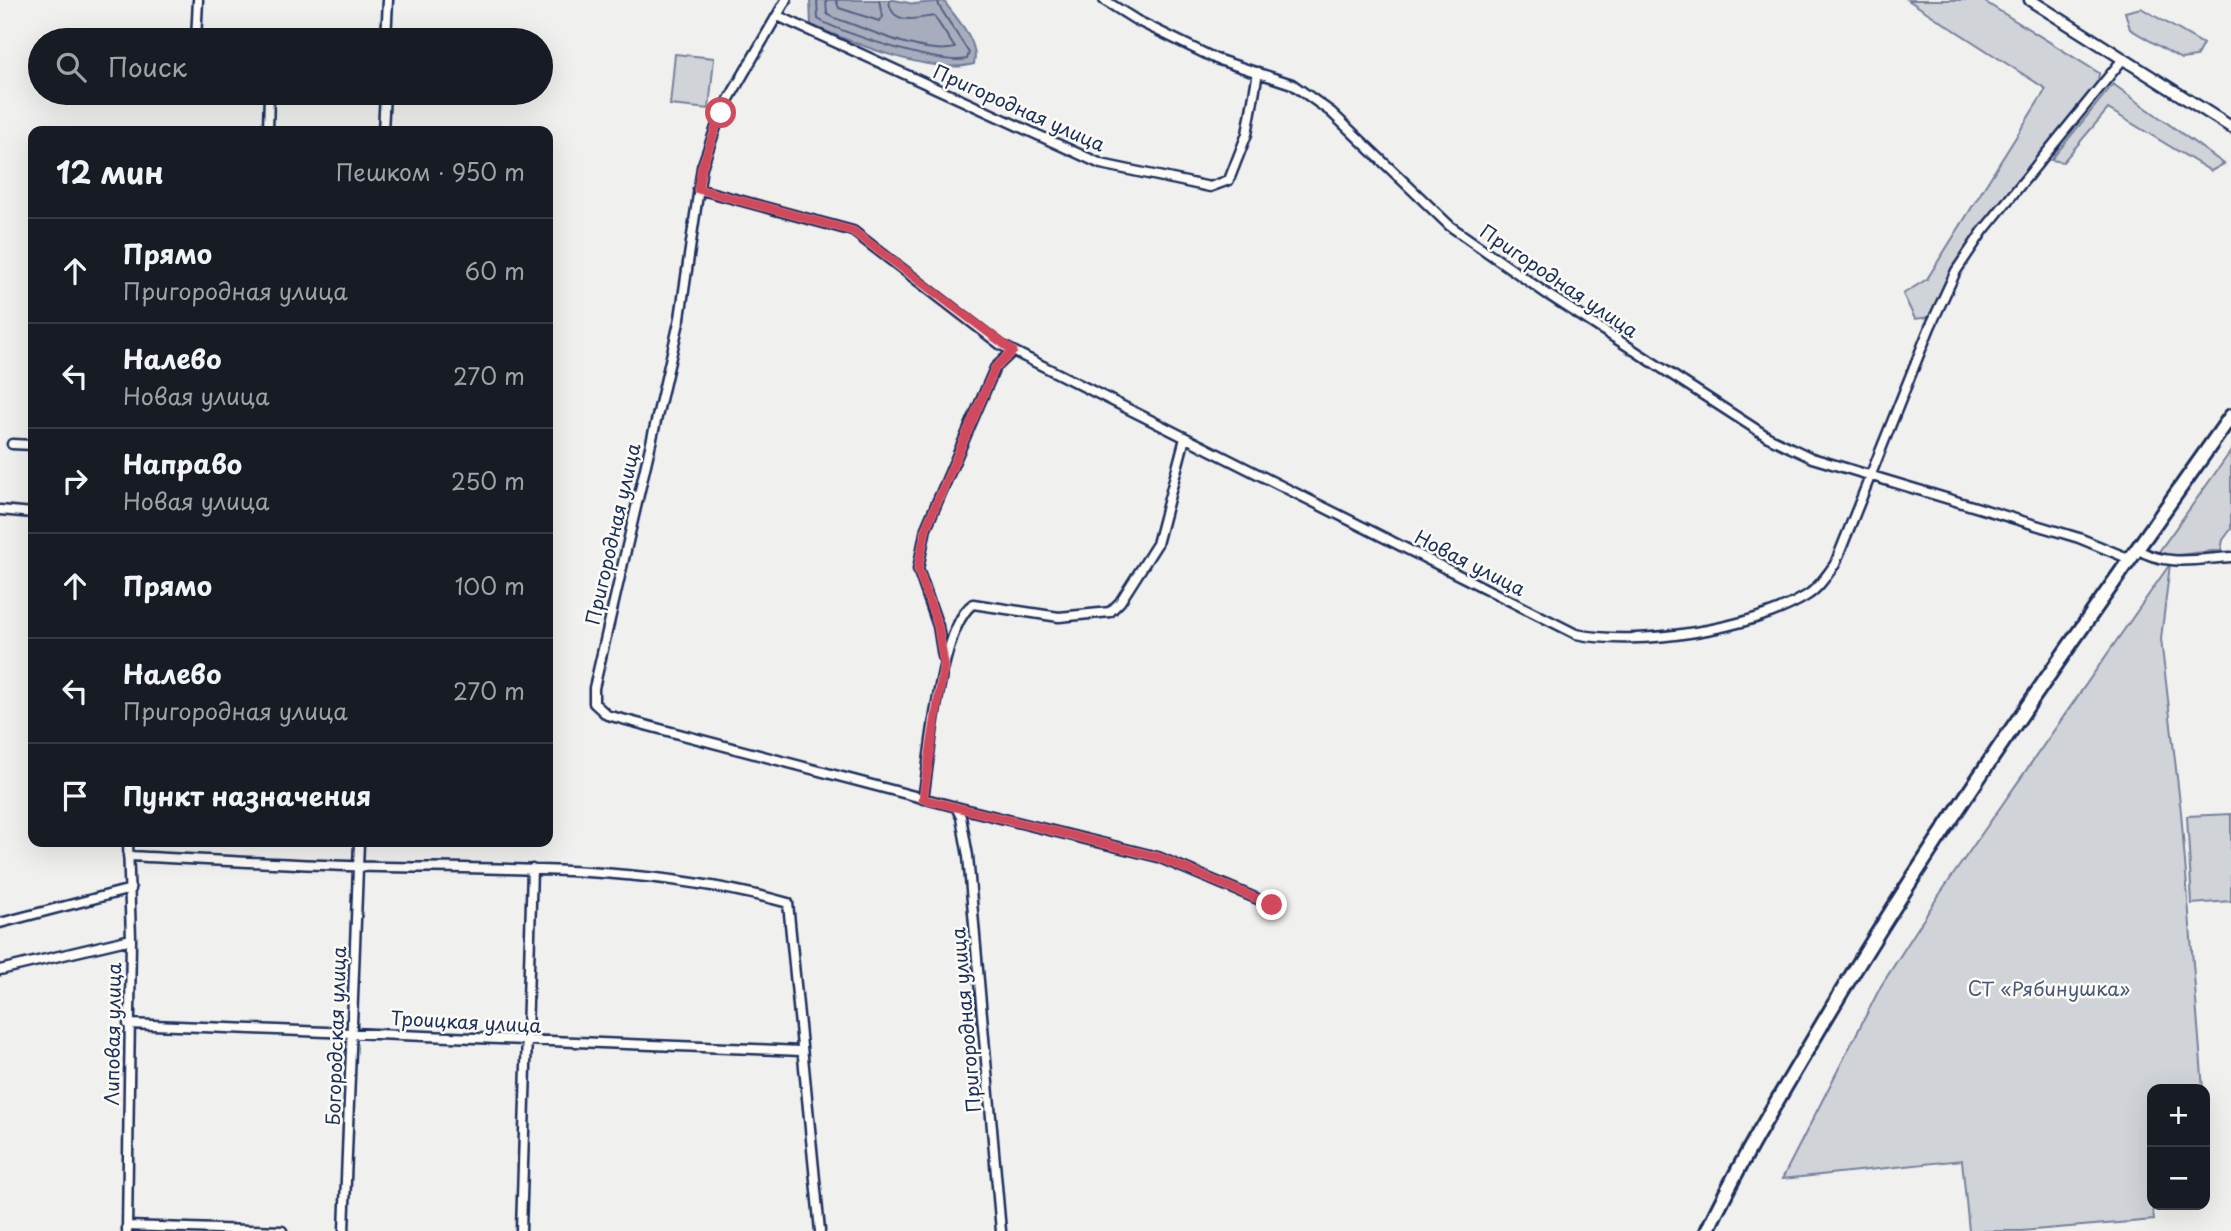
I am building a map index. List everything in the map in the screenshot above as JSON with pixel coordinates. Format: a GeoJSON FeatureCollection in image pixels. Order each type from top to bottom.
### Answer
{"type":"FeatureCollection","features":[{"type":"Feature","properties":{"kind":"main road"},"geometry":{"type":"LineString","coordinates":[[1707,1231],[1754,1142],[1869,945],[1974,781],[2231,416]]}},
{"type":"Feature","properties":{"kind":"street"},"geometry":{"type":"LineString","coordinates":[[197,28],[198,0]]}},
{"type":"Feature","properties":{"kind":"street"},"geometry":{"type":"LineString","coordinates":[[387,28],[388,0]]}},
{"type":"Feature","properties":{"kind":"street","name":"Пригородная улица"},"geometry":{"type":"LineString","coordinates":[[786,0],[721,113],[702,167],[680,318],[594,688],[594,704],[607,715],[923,799],[1158,857],[1272,905]]}},
{"type":"Feature","properties":{"kind":"street","name":"Пригородная улица"},"geometry":{"type":"LineString","coordinates":[[1104,0],[1136,20],[1216,59],[1292,84],[1331,113],[1450,226],[1547,294],[1768,437],[1812,458],[2134,554],[2168,560],[2231,557]]}},
{"type":"Feature","properties":{"kind":"street"},"geometry":{"type":"LineString","coordinates":[[2030,0],[2231,127]]}},
{"type":"Feature","properties":{"kind":"street","name":"Пригородная улица"},"geometry":{"type":"LineString","coordinates":[[778,16],[1101,163],[1210,187],[1220,186],[1229,180],[1247,134],[1258,72]]}},
{"type":"Feature","properties":{"kind":"street","name":"Новая улица"},"geometry":{"type":"LineString","coordinates":[[698,189],[853,231],[1013,351],[1576,634],[1603,640],[1630,640],[1725,625],[1779,611],[1810,594],[1835,564],[1930,327],[1956,271],[1983,231],[2123,59]]}},
{"type":"Feature","properties":{"kind":"street"},"geometry":{"type":"LineString","coordinates":[[268,126],[269,105]]}},
{"type":"Feature","properties":{"kind":"street"},"geometry":{"type":"LineString","coordinates":[[383,126],[384,105]]}},
{"type":"Feature","properties":{"kind":"street"},"geometry":{"type":"LineString","coordinates":[[944,664],[938,626],[918,569],[926,528],[995,368],[1013,351]]}},
{"type":"Feature","properties":{"kind":"street"},"geometry":{"type":"LineString","coordinates":[[923,799],[947,648],[964,610],[973,604],[1059,617],[1110,612],[1157,544],[1185,438]]}},
{"type":"Feature","properties":{"kind":"street"},"geometry":{"type":"LineString","coordinates":[[12,444],[28,445]]}},
{"type":"Feature","properties":{"kind":"street"},"geometry":{"type":"LineString","coordinates":[[0,510],[28,513]]}},
{"type":"Feature","properties":{"kind":"street","name":"Пригородная улица"},"geometry":{"type":"LineString","coordinates":[[956,807],[961,817],[968,856],[1001,1231]]}},
{"type":"Feature","properties":{"kind":"street","name":"Липовая улица"},"geometry":{"type":"LineString","coordinates":[[127,1228],[131,939],[128,847]]}},
{"type":"Feature","properties":{"kind":"street","name":"Богородская улица"},"geometry":{"type":"LineString","coordinates":[[344,1231],[359,847]]}},
{"type":"Feature","properties":{"kind":"street"},"geometry":{"type":"LineString","coordinates":[[128,856],[359,866],[532,869],[685,880],[788,903],[820,1231]]}},
{"type":"Feature","properties":{"kind":"street"},"geometry":{"type":"LineString","coordinates":[[521,1231],[532,869]]}},
{"type":"Feature","properties":{"kind":"street"},"geometry":{"type":"LineString","coordinates":[[0,923],[131,889]]}},
{"type":"Feature","properties":{"kind":"street"},"geometry":{"type":"LineString","coordinates":[[0,970],[131,939]]}},
{"type":"Feature","properties":{"kind":"street","name":"Троицкая улица"},"geometry":{"type":"LineString","coordinates":[[128,1024],[802,1051]]}},
{"type":"Feature","properties":{"kind":"street"},"geometry":{"type":"LineString","coordinates":[[127,1228],[282,1231]]}},
{"type":"Feature","properties":{"kind":"green space"},"geometry":{"type":"Polygon","coordinates":[[[1908,0],[1982,0],[2099,73],[2098,82],[1968,248],[1930,317],[1915,319],[1903,294],[1927,279],[2046,89],[1908,0]]]}},
{"type":"Feature","properties":{"kind":"green space"},"geometry":{"type":"Polygon","coordinates":[[[2141,8],[2203,44],[2196,57],[2181,59],[2130,29],[2125,12],[2141,8]]]}},
{"type":"Feature","properties":{"kind":"green space"},"geometry":{"type":"Polygon","coordinates":[[[675,54],[714,58],[709,109],[670,105],[675,54]]]}},
{"type":"Feature","properties":{"kind":"green space"},"geometry":{"type":"Polygon","coordinates":[[[2113,84],[2224,164],[2211,171],[2108,109],[2063,162],[2051,160],[2113,84]]]}},
{"type":"Feature","properties":{"kind":"green space"},"geometry":{"type":"Polygon","coordinates":[[[2231,451],[2231,529],[2223,540],[2221,550],[2169,556],[2158,553],[2231,451]]]}},
{"type":"Feature","properties":{"kind":"green space","name":"СТ «Рябинушка»"},"geometry":{"type":"Polygon","coordinates":[[[2170,564],[2161,639],[2181,812],[2203,1084],[2147,1084],[2147,1210],[2153,1210],[2154,1220],[2022,1231],[1969,1231],[1962,1160],[1782,1179],[1881,986],[1937,898],[2170,564]]]}},
{"type":"Feature","properties":{"kind":"green space"},"geometry":{"type":"Polygon","coordinates":[[[2231,814],[2231,901],[2192,904],[2187,816],[2231,814]]]}},
{"type":"Feature","properties":{"kind":"water"},"geometry":{"type":"Polygon","coordinates":[[[810,0],[894,0],[914,4],[944,1],[974,47],[974,64],[937,65],[915,61],[848,40],[811,25],[810,0]]]}},
{"type":"Feature","properties":{"kind":"route"},"geometry":{"type":"LineString","coordinates":[[721,113],[702,167],[698,189],[853,231],[1001,345],[1013,351],[995,368],[926,528],[918,569],[938,626],[944,664],[923,799],[1158,857],[1272,905]]}}]}
